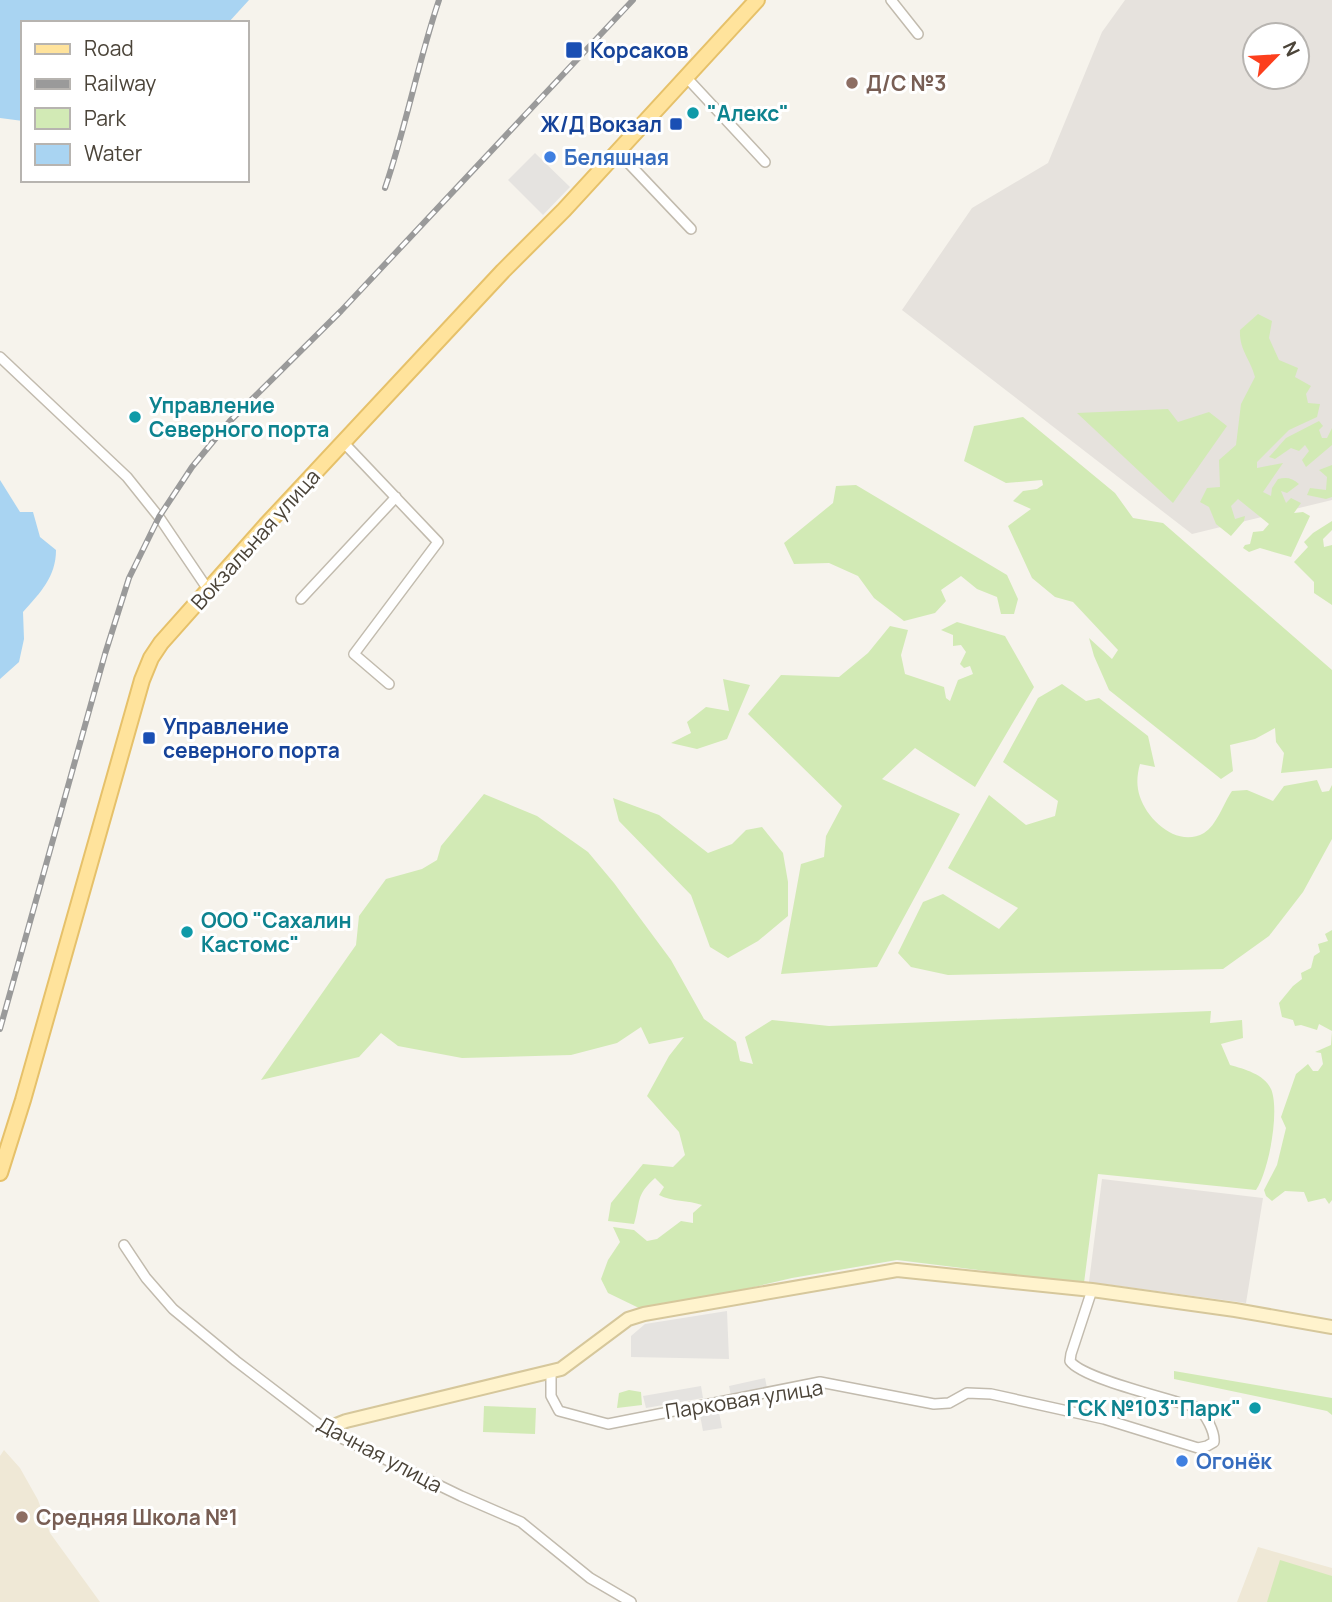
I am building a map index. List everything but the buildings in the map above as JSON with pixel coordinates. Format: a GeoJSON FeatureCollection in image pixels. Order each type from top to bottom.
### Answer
{"type":"FeatureCollection","features":[{"type":"Feature","properties":{"kind":"main road","name":"Вокзальная улица"},"geometry":{"type":"LineString","coordinates":[[0,1172],[23,1100],[142,680],[151,658],[161,643],[266,525],[618,152],[757,0]]}},
{"type":"Feature","properties":{"kind":"street"},"geometry":{"type":"LineString","coordinates":[[891,0],[918,34]]}},
{"type":"Feature","properties":{"kind":"street"},"geometry":{"type":"LineString","coordinates":[[686,77],[765,162]]}},
{"type":"Feature","properties":{"kind":"street"},"geometry":{"type":"LineString","coordinates":[[618,152],[691,229]]}},
{"type":"Feature","properties":{"kind":"street"},"geometry":{"type":"LineString","coordinates":[[0,358],[127,477],[159,517],[209,591]]}},
{"type":"Feature","properties":{"kind":"street"},"geometry":{"type":"LineString","coordinates":[[343,442],[438,542],[354,654],[388,684]]}},
{"type":"Feature","properties":{"kind":"street"},"geometry":{"type":"LineString","coordinates":[[301,599],[396,498]]}},
{"type":"Feature","properties":{"kind":"street","name":"Дачная улица"},"geometry":{"type":"LineString","coordinates":[[124,1245],[146,1278],[173,1309],[329,1432],[461,1496],[522,1522],[590,1578],[631,1602]]}},
{"type":"Feature","properties":{"kind":"street"},"geometry":{"type":"LineString","coordinates":[[329,1432],[346,1421],[561,1369],[628,1319],[897,1270],[1092,1290],[1332,1327]]}},
{"type":"Feature","properties":{"kind":"street","name":"Парковая улица"},"geometry":{"type":"LineString","coordinates":[[551,1372],[551,1396],[559,1411],[608,1424],[820,1382],[934,1404],[949,1403],[967,1393],[991,1394],[1104,1419],[1198,1448],[1214,1442],[1215,1435],[1198,1408],[1101,1378],[1073,1366],[1070,1361],[1071,1354],[1092,1290]]}},
{"type":"Feature","properties":{"kind":"shaded area"},"geometry":{"type":"Polygon","coordinates":[[[1125,0],[1332,0],[1332,500],[1192,534],[902,310],[972,208],[1048,163],[1102,32],[1125,0]]]}},
{"type":"Feature","properties":{"kind":"shaded area"},"geometry":{"type":"Polygon","coordinates":[[[535,153],[570,187],[543,215],[508,180],[535,153]]]}},
{"type":"Feature","properties":{"kind":"shaded area"},"geometry":{"type":"Polygon","coordinates":[[[1102,1179],[1263,1198],[1246,1303],[1089,1282],[1102,1179]]]}},
{"type":"Feature","properties":{"kind":"shaded area"},"geometry":{"type":"Polygon","coordinates":[[[727,1311],[729,1359],[631,1357],[631,1336],[645,1324],[727,1311]]]}},
{"type":"Feature","properties":{"kind":"shaded area"},"geometry":{"type":"Polygon","coordinates":[[[765,1378],[767,1388],[731,1396],[729,1386],[765,1378]]]}},
{"type":"Feature","properties":{"kind":"shaded area"},"geometry":{"type":"Polygon","coordinates":[[[701,1386],[703,1398],[646,1408],[643,1396],[701,1386]]]}},
{"type":"Feature","properties":{"kind":"shaded area"},"geometry":{"type":"Polygon","coordinates":[[[718,1407],[722,1428],[703,1431],[699,1410],[718,1407]]]}},
{"type":"Feature","properties":{"kind":"shaded area","name":"Средняя Школа №1"},"geometry":{"type":"Polygon","coordinates":[[[4,1450],[20,1468],[38,1500],[50,1533],[100,1602],[0,1602],[0,1456],[4,1450]]]}},
{"type":"Feature","properties":{"kind":"shaded area"},"geometry":{"type":"Polygon","coordinates":[[[1258,1547],[1332,1568],[1332,1602],[1237,1602],[1258,1547]]]}},
{"type":"Feature","properties":{"kind":"green space"},"geometry":{"type":"Polygon","coordinates":[[[1258,314],[1272,321],[1269,338],[1279,360],[1298,368],[1295,377],[1311,386],[1306,394],[1308,403],[1320,404],[1317,417],[1289,430],[1257,462],[1257,468],[1283,463],[1263,492],[1271,496],[1272,488],[1278,479],[1289,478],[1299,484],[1287,493],[1281,491],[1286,503],[1291,498],[1301,503],[1294,513],[1303,512],[1310,516],[1291,557],[1260,548],[1249,552],[1243,548],[1250,544],[1253,532],[1263,531],[1269,524],[1238,499],[1231,506],[1235,519],[1245,516],[1231,536],[1216,524],[1209,507],[1200,502],[1207,488],[1220,487],[1219,460],[1236,445],[1241,404],[1255,377],[1241,343],[1240,330],[1258,314]]]}},
{"type":"Feature","properties":{"kind":"green space"},"geometry":{"type":"Polygon","coordinates":[[[1168,409],[1178,422],[1209,412],[1227,426],[1173,503],[1077,413],[1168,409]]]}},
{"type":"Feature","properties":{"kind":"green space"},"geometry":{"type":"Polygon","coordinates":[[[1023,417],[1115,493],[1133,518],[1163,523],[1332,670],[1332,768],[1281,773],[1284,753],[1276,742],[1275,728],[1255,739],[1230,745],[1233,771],[1221,779],[1109,690],[1089,638],[1112,659],[1118,650],[1073,602],[1055,597],[1032,578],[1008,526],[1031,509],[1013,501],[1023,491],[1037,489],[1043,485],[1042,480],[1006,483],[964,461],[974,426],[1023,417]]]}},
{"type":"Feature","properties":{"kind":"green space"},"geometry":{"type":"Polygon","coordinates":[[[1319,421],[1323,426],[1319,430],[1322,438],[1327,438],[1332,428],[1332,445],[1306,467],[1302,460],[1309,451],[1305,445],[1299,451],[1291,448],[1275,459],[1269,457],[1286,438],[1319,421]]]}},
{"type":"Feature","properties":{"kind":"green space"},"geometry":{"type":"Polygon","coordinates":[[[1332,465],[1332,497],[1326,499],[1307,495],[1310,488],[1326,490],[1327,477],[1319,470],[1332,465]]]}},
{"type":"Feature","properties":{"kind":"green space"},"geometry":{"type":"Polygon","coordinates":[[[856,485],[1007,575],[1018,599],[1014,614],[1001,614],[997,597],[977,589],[961,576],[941,590],[946,601],[935,613],[904,621],[874,598],[858,576],[829,563],[794,564],[784,543],[833,503],[836,486],[856,485]]]}},
{"type":"Feature","properties":{"kind":"green space"},"geometry":{"type":"Polygon","coordinates":[[[1332,521],[1332,530],[1323,539],[1324,547],[1332,545],[1332,605],[1314,593],[1314,582],[1294,562],[1308,547],[1304,542],[1332,521]]]}},
{"type":"Feature","properties":{"kind":"green space"},"geometry":{"type":"Polygon","coordinates":[[[957,622],[1005,636],[1034,687],[975,787],[915,748],[882,779],[960,814],[877,967],[781,974],[801,864],[824,857],[826,836],[842,806],[748,714],[781,675],[839,677],[868,653],[890,626],[908,630],[901,655],[905,674],[944,687],[946,698],[950,701],[958,680],[973,674],[970,666],[964,668],[960,664],[966,652],[961,645],[953,646],[953,635],[941,630],[957,622]]]}},
{"type":"Feature","properties":{"kind":"green space"},"geometry":{"type":"Polygon","coordinates":[[[723,679],[750,685],[727,739],[697,749],[671,743],[691,733],[687,722],[706,707],[729,711],[723,679]]]}},
{"type":"Feature","properties":{"kind":"green space"},"geometry":{"type":"Polygon","coordinates":[[[1062,684],[1086,701],[1099,698],[1148,736],[1155,767],[1140,764],[1137,780],[1139,793],[1150,815],[1174,835],[1194,837],[1204,833],[1216,820],[1232,791],[1247,790],[1273,801],[1284,786],[1317,780],[1322,792],[1329,791],[1332,785],[1332,839],[1303,892],[1269,936],[1223,969],[948,975],[911,967],[898,953],[923,902],[943,894],[999,929],[1018,908],[948,868],[989,795],[1026,825],[1055,816],[1058,801],[1003,762],[1038,698],[1062,684]]]}},
{"type":"Feature","properties":{"kind":"green space"},"geometry":{"type":"Polygon","coordinates":[[[484,794],[537,816],[588,852],[671,960],[704,1019],[736,1042],[740,1061],[753,1064],[745,1037],[772,1020],[829,1026],[1211,1011],[1210,1023],[1242,1020],[1243,1038],[1221,1044],[1230,1065],[1259,1076],[1271,1089],[1274,1125],[1261,1181],[1256,1190],[1098,1174],[1084,1283],[897,1260],[641,1309],[608,1293],[601,1279],[608,1260],[620,1242],[613,1227],[634,1230],[647,1241],[657,1239],[681,1221],[693,1223],[693,1213],[702,1205],[659,1195],[664,1187],[655,1178],[641,1194],[634,1224],[608,1221],[611,1203],[643,1164],[673,1167],[685,1155],[679,1132],[647,1096],[669,1056],[684,1037],[649,1044],[641,1027],[617,1043],[571,1055],[462,1058],[398,1046],[381,1033],[359,1057],[261,1080],[356,945],[359,916],[386,879],[422,869],[437,860],[441,846],[484,794]]]}},
{"type":"Feature","properties":{"kind":"green space"},"geometry":{"type":"Polygon","coordinates":[[[613,798],[659,815],[708,853],[732,844],[746,830],[762,827],[783,853],[788,882],[788,916],[758,941],[728,958],[710,947],[691,895],[619,821],[613,798]]]}},
{"type":"Feature","properties":{"kind":"green space"},"geometry":{"type":"Polygon","coordinates":[[[1332,930],[1332,1031],[1319,1024],[1317,1030],[1295,1026],[1293,1020],[1282,1017],[1279,1003],[1302,979],[1301,973],[1311,968],[1314,956],[1320,952],[1318,944],[1328,941],[1325,934],[1332,930]]]}},
{"type":"Feature","properties":{"kind":"green space"},"geometry":{"type":"Polygon","coordinates":[[[1332,1031],[1332,1200],[1329,1204],[1325,1198],[1308,1202],[1304,1192],[1285,1191],[1272,1201],[1264,1190],[1277,1165],[1286,1128],[1281,1117],[1296,1074],[1308,1064],[1313,1071],[1318,1071],[1323,1064],[1321,1053],[1315,1052],[1331,1045],[1332,1031]]]}},
{"type":"Feature","properties":{"kind":"green space"},"geometry":{"type":"Polygon","coordinates":[[[1174,1371],[1332,1398],[1332,1415],[1327,1411],[1174,1379],[1174,1371]]]}},
{"type":"Feature","properties":{"kind":"green space"},"geometry":{"type":"Polygon","coordinates":[[[629,1390],[641,1392],[642,1405],[617,1408],[619,1393],[629,1390]]]}},
{"type":"Feature","properties":{"kind":"green space"},"geometry":{"type":"Polygon","coordinates":[[[484,1406],[536,1408],[535,1434],[483,1432],[484,1406]]]}},
{"type":"Feature","properties":{"kind":"green space"},"geometry":{"type":"Polygon","coordinates":[[[1280,1560],[1332,1576],[1332,1602],[1267,1602],[1280,1560]]]}},
{"type":"Feature","properties":{"kind":"water"},"geometry":{"type":"Polygon","coordinates":[[[0,0],[249,0],[230,21],[21,21],[21,121],[0,118],[0,0]]]}},
{"type":"Feature","properties":{"kind":"water"},"geometry":{"type":"Polygon","coordinates":[[[0,480],[20,512],[33,512],[40,537],[56,550],[50,576],[23,612],[24,639],[19,662],[0,679],[0,480]]]}},
{"type":"Feature","properties":{"kind":"railway"},"geometry":{"type":"LineString","coordinates":[[385,188],[439,0]]}},
{"type":"Feature","properties":{"kind":"railway"},"geometry":{"type":"LineString","coordinates":[[0,1029],[105,654],[129,578],[159,517],[192,467],[230,421],[341,311],[633,0]]}},
{"type":"Feature","properties":{"kind":"place","name":"Корсаков"},"geometry":{"type":"Point","coordinates":[574,50]}},
{"type":"Feature","properties":{"kind":"place","name":"Д/С №3"},"geometry":{"type":"Point","coordinates":[852,83]}},
{"type":"Feature","properties":{"kind":"place","name":"\"Алекс\""},"geometry":{"type":"Point","coordinates":[693,113]}},
{"type":"Feature","properties":{"kind":"place","name":"Ж/Д Вокзал"},"geometry":{"type":"Point","coordinates":[676,124]}},
{"type":"Feature","properties":{"kind":"place","name":"Беляшная"},"geometry":{"type":"Point","coordinates":[550,157]}},
{"type":"Feature","properties":{"kind":"place","name":"Управление Северного порта"},"geometry":{"type":"Point","coordinates":[135,417]}},
{"type":"Feature","properties":{"kind":"place","name":"Управление северного порта"},"geometry":{"type":"Point","coordinates":[149,738]}},
{"type":"Feature","properties":{"kind":"place","name":"ООО \"Сахалин Кастомс\""},"geometry":{"type":"Point","coordinates":[187,932]}},
{"type":"Feature","properties":{"kind":"place","name":"ГСК №103\"Парк\""},"geometry":{"type":"Point","coordinates":[1255,1408]}},
{"type":"Feature","properties":{"kind":"place","name":"Огонёк"},"geometry":{"type":"Point","coordinates":[1182,1461]}},
{"type":"Feature","properties":{"kind":"place","name":"Средняя Школа №1"},"geometry":{"type":"Point","coordinates":[22,1517]}}]}
